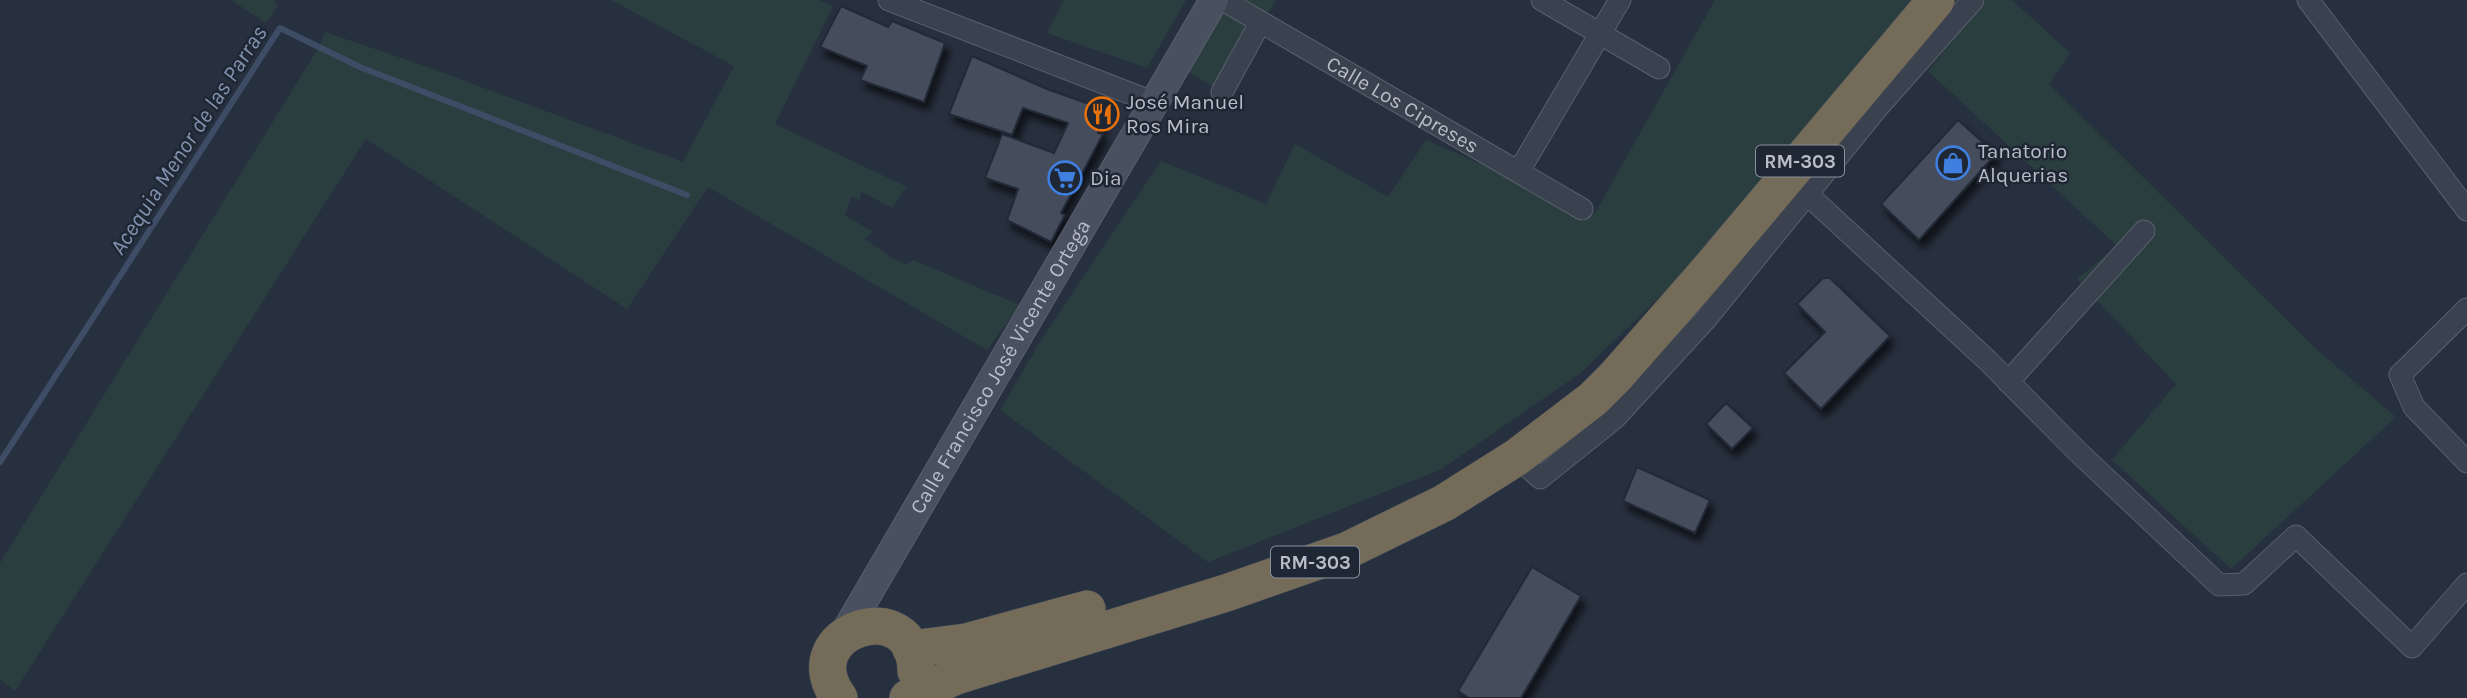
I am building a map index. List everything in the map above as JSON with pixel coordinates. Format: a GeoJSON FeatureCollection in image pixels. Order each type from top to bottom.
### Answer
{"type":"FeatureCollection","features":[{"type":"Feature","properties":{"kind":"highway","name":"RM-303"},"geometry":{"type":"LineString","coordinates":[[907,698],[956,676],[1226,593],[1346,551],[1435,507],[1517,457],[1593,399],[1616,376],[1936,0]]}},
{"type":"Feature","properties":{"kind":"highway","name":"RM-303"},"geometry":{"type":"LineString","coordinates":[[844,635],[866,626],[901,639],[966,642],[1047,622],[1298,542],[1386,508],[1458,471],[1525,430],[1617,363],[1664,322]]}},
{"type":"Feature","properties":{"kind":"highway"},"geometry":{"type":"LineString","coordinates":[[827,691],[831,654],[844,635]]}},
{"type":"Feature","properties":{"kind":"highway","name":"RM-303"},"geometry":{"type":"LineString","coordinates":[[901,639],[916,662],[916,675],[907,698]]}},
{"type":"Feature","properties":{"kind":"street"},"geometry":{"type":"LineString","coordinates":[[889,0],[1154,103]]}},
{"type":"Feature","properties":{"kind":"street","name":"Calle Francisco José Vicente Ortega"},"geometry":{"type":"LineString","coordinates":[[890,552],[1214,0]]}},
{"type":"Feature","properties":{"kind":"street","name":"Calle Los Cipreses"},"geometry":{"type":"LineString","coordinates":[[1223,0],[1257,14],[1582,209]]}},
{"type":"Feature","properties":{"kind":"street"},"geometry":{"type":"LineString","coordinates":[[1542,0],[1659,68]]}},
{"type":"Feature","properties":{"kind":"street"},"geometry":{"type":"LineString","coordinates":[[1519,171],[1620,0]]}},
{"type":"Feature","properties":{"kind":"street"},"geometry":{"type":"LineString","coordinates":[[1517,457],[1540,478],[1615,418],[1706,319],[1878,107],[1973,0]]}},
{"type":"Feature","properties":{"kind":"street"},"geometry":{"type":"LineString","coordinates":[[2308,0],[2467,210]]}},
{"type":"Feature","properties":{"kind":"street"},"geometry":{"type":"LineString","coordinates":[[1222,92],[1257,14]]}},
{"type":"Feature","properties":{"kind":"street"},"geometry":{"type":"LineString","coordinates":[[1808,195],[2219,585],[2244,584],[2296,536],[2412,647],[2467,584]]}},
{"type":"Feature","properties":{"kind":"street"},"geometry":{"type":"LineString","coordinates":[[2008,382],[2144,232]]}},
{"type":"Feature","properties":{"kind":"street"},"geometry":{"type":"LineString","coordinates":[[2467,309],[2400,375],[2414,407],[2467,461]]}},
{"type":"Feature","properties":{"kind":"street"},"geometry":{"type":"LineString","coordinates":[[844,635],[890,552]]}},
{"type":"Feature","properties":{"kind":"street"},"geometry":{"type":"LineString","coordinates":[[890,552],[880,600],[901,639]]}},
{"type":"Feature","properties":{"kind":"green space"},"geometry":{"type":"Polygon","coordinates":[[[231,0],[274,0],[277,6],[266,23],[231,0]]]}},
{"type":"Feature","properties":{"kind":"green space"},"geometry":{"type":"Polygon","coordinates":[[[611,0],[819,0],[833,6],[775,124],[907,187],[892,208],[862,192],[859,200],[851,197],[845,215],[873,232],[865,239],[907,265],[913,260],[1020,305],[987,350],[708,187],[627,309],[366,139],[15,691],[0,679],[0,563],[319,47],[325,32],[425,66],[683,162],[734,66],[611,0]]]}},
{"type":"Feature","properties":{"kind":"green space"},"geometry":{"type":"Polygon","coordinates":[[[1064,0],[1186,0],[1147,68],[1047,33],[1064,0]]]}},
{"type":"Feature","properties":{"kind":"green space"},"geometry":{"type":"Polygon","coordinates":[[[1230,0],[1276,0],[1222,92],[1188,72],[1230,0]]]}},
{"type":"Feature","properties":{"kind":"green space"},"geometry":{"type":"Polygon","coordinates":[[[1715,0],[1912,0],[1681,276],[1582,372],[1440,470],[1208,562],[1000,410],[1041,340],[1161,161],[1266,204],[1295,144],[1388,197],[1426,140],[1595,213],[1715,0]]]}},
{"type":"Feature","properties":{"kind":"green space"},"geometry":{"type":"Polygon","coordinates":[[[1986,0],[2012,0],[2070,53],[2049,84],[2314,347],[2396,417],[2231,569],[2112,460],[2176,384],[2077,279],[2117,246],[1928,71],[1986,0]]]}},
{"type":"Feature","properties":{"kind":"building"},"geometry":{"type":"Polygon","coordinates":[[[841,6],[888,27],[892,21],[945,43],[924,102],[860,80],[867,66],[820,47],[841,6]]]}},
{"type":"Feature","properties":{"kind":"building"},"geometry":{"type":"Polygon","coordinates":[[[972,56],[1047,89],[1106,110],[1098,133],[1103,134],[1061,213],[1065,215],[1051,242],[1007,220],[1018,189],[985,178],[1002,134],[1054,153],[1068,123],[1023,108],[1012,135],[949,114],[972,56]]]}},
{"type":"Feature","properties":{"kind":"building"},"geometry":{"type":"Polygon","coordinates":[[[1958,120],[1996,154],[1919,240],[1881,204],[1958,120]]]}},
{"type":"Feature","properties":{"kind":"building"},"geometry":{"type":"Polygon","coordinates":[[[1823,278],[1830,278],[1890,336],[1821,409],[1784,373],[1825,332],[1797,304],[1823,278]]]}},
{"type":"Feature","properties":{"kind":"building"},"geometry":{"type":"Polygon","coordinates":[[[1726,403],[1753,428],[1732,449],[1706,424],[1726,403]]]}},
{"type":"Feature","properties":{"kind":"building"},"geometry":{"type":"Polygon","coordinates":[[[1637,467],[1710,500],[1695,533],[1623,501],[1637,467]]]}},
{"type":"Feature","properties":{"kind":"building"},"geometry":{"type":"Polygon","coordinates":[[[1532,567],[1581,596],[1521,698],[1469,698],[1458,691],[1532,567]]]}},
{"type":"Feature","properties":{"kind":"waterway","name":"Acequia Menor de las Parras"},"geometry":{"type":"LineString","coordinates":[[0,462],[280,28],[360,67],[687,195]]}},
{"type":"Feature","properties":{"kind":"place","name":"José Manuel Ros Mira"},"geometry":{"type":"Point","coordinates":[1102,114]}},
{"type":"Feature","properties":{"kind":"place","name":"Tanatorio Alquerias"},"geometry":{"type":"Point","coordinates":[1953,163]}},
{"type":"Feature","properties":{"kind":"place","name":"Dia"},"geometry":{"type":"Point","coordinates":[1065,178]}}]}
